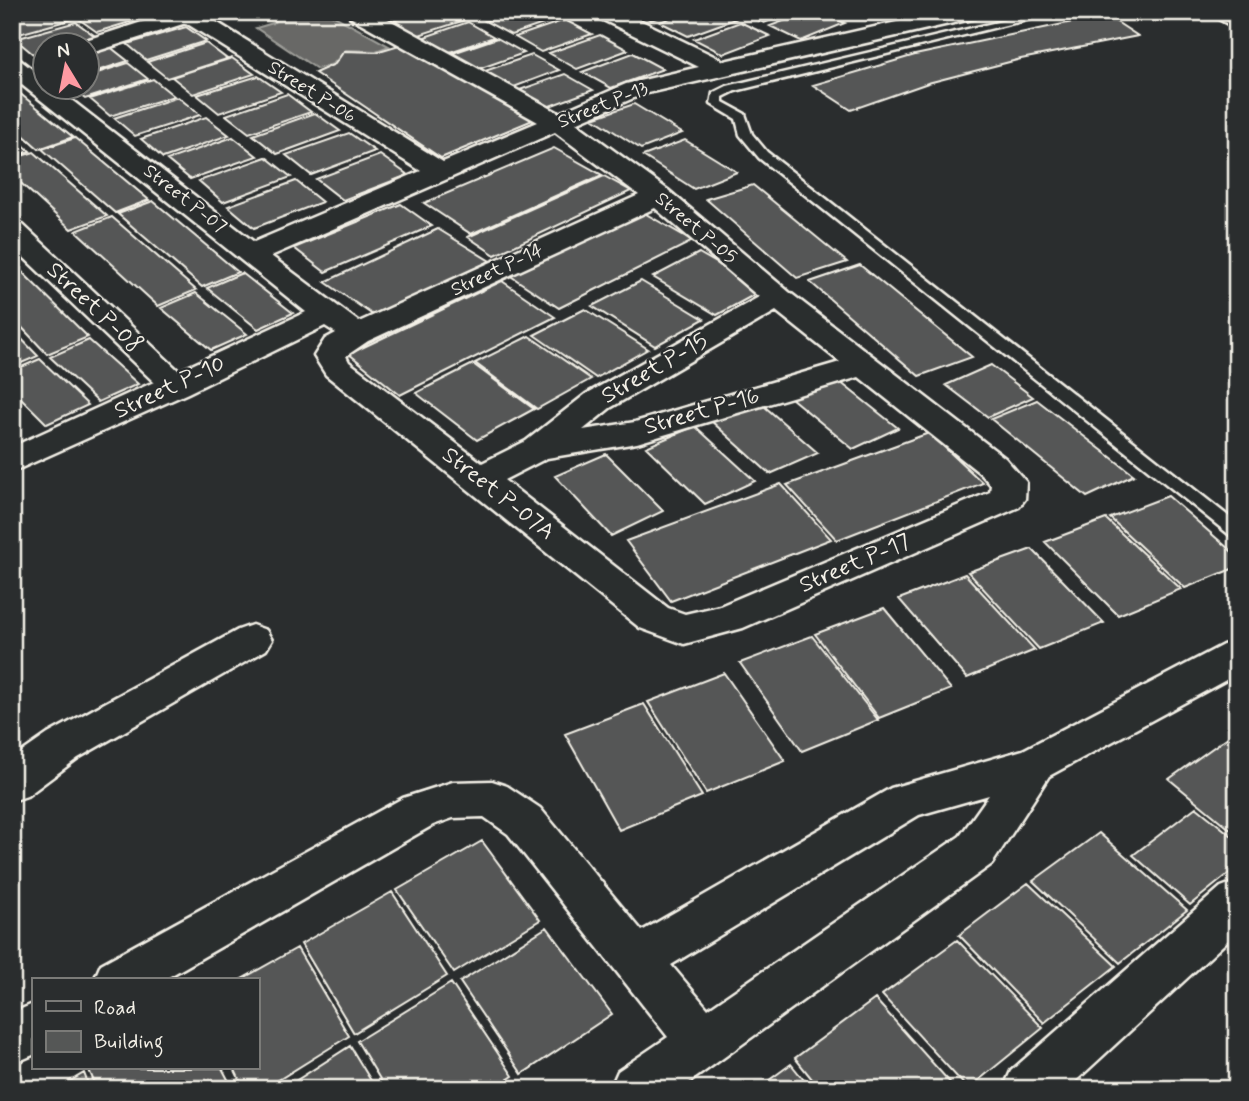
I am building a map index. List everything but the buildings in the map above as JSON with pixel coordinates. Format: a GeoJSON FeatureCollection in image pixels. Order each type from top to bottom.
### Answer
{"type":"FeatureCollection","features":[{"type":"Feature","properties":{"kind":"street","name":"Street P-05"},"geometry":{"type":"LineString","coordinates":[[358,12],[559,123],[658,196],[778,298],[993,466],[1009,482]]}},
{"type":"Feature","properties":{"kind":"street"},"geometry":{"type":"LineString","coordinates":[[605,12],[721,69]]}},
{"type":"Feature","properties":{"kind":"street","name":"Street P-13"},"geometry":{"type":"LineString","coordinates":[[253,253],[635,89],[971,12]]}},
{"type":"Feature","properties":{"kind":"street"},"geometry":{"type":"LineString","coordinates":[[102,42],[189,13]]}},
{"type":"Feature","properties":{"kind":"street","name":"Street P-06"},"geometry":{"type":"LineString","coordinates":[[189,13],[441,172]]}},
{"type":"Feature","properties":{"kind":"street"},"geometry":{"type":"LineString","coordinates":[[851,17],[886,32]]}},
{"type":"Feature","properties":{"kind":"street"},"geometry":{"type":"LineString","coordinates":[[14,69],[32,64]]}},
{"type":"Feature","properties":{"kind":"street","name":"Street P-07"},"geometry":{"type":"LineString","coordinates":[[14,69],[253,253],[340,331]]}},
{"type":"Feature","properties":{"kind":"street","name":"Street P-14"},"geometry":{"type":"LineString","coordinates":[[340,331],[658,196]]}},
{"type":"Feature","properties":{"kind":"street","name":"Street P-08"},"geometry":{"type":"LineString","coordinates":[[12,230],[177,386]]}},
{"type":"Feature","properties":{"kind":"street","name":"Street P-15"},"geometry":{"type":"LineString","coordinates":[[538,449],[598,401],[778,298]]}},
{"type":"Feature","properties":{"kind":"street","name":"Street P-10"},"geometry":{"type":"LineString","coordinates":[[12,461],[177,386],[340,331]]}},
{"type":"Feature","properties":{"kind":"street","name":"Street P-07A"},"geometry":{"type":"LineString","coordinates":[[340,331],[330,356],[337,368],[654,618],[684,629]]}},
{"type":"Feature","properties":{"kind":"street","name":"Street P-16"},"geometry":{"type":"LineString","coordinates":[[538,449],[638,432],[864,365]]}},
{"type":"Feature","properties":{"kind":"street"},"geometry":{"type":"LineString","coordinates":[[479,478],[538,449]]}},
{"type":"Feature","properties":{"kind":"street","name":"Street P-17"},"geometry":{"type":"LineString","coordinates":[[684,629],[729,618],[1007,499],[1009,482]]}},
{"type":"Feature","properties":{"kind":"street"},"geometry":{"type":"LineString","coordinates":[[12,783],[63,746],[252,640]]}},
{"type":"Feature","properties":{"kind":"street"},"geometry":{"type":"LineString","coordinates":[[638,959],[906,800],[1034,764],[1237,656]]}},
{"type":"Feature","properties":{"kind":"street"},"geometry":{"type":"LineString","coordinates":[[636,1089],[976,850],[1034,764]]}},
{"type":"Feature","properties":{"kind":"street"},"geometry":{"type":"LineString","coordinates":[[122,978],[419,811],[453,800],[492,799],[524,821],[703,1042]]}},
{"type":"Feature","properties":{"kind":"street"},"geometry":{"type":"LineString","coordinates":[[1029,1089],[1237,902]]}},
{"type":"Feature","properties":{"kind":"street"},"geometry":{"type":"LineString","coordinates":[[12,1040],[32,1029]]}},
{"type":"Feature","properties":{"kind":"lane"},"geometry":{"type":"LineString","coordinates":[[1054,12],[731,88],[718,94],[718,104],[741,117],[746,135],[763,155],[1237,532]]}},
{"type":"Feature","properties":{"kind":"lane"},"geometry":{"type":"LineString","coordinates":[[1211,12],[1237,26]]}},
{"type":"Feature","properties":{"kind":"shaded area"},"geometry":{"type":"Polygon","coordinates":[[[327,12],[389,46],[376,51],[346,50],[333,64],[317,69],[256,28],[273,23],[281,15],[327,12]]]}}]}
